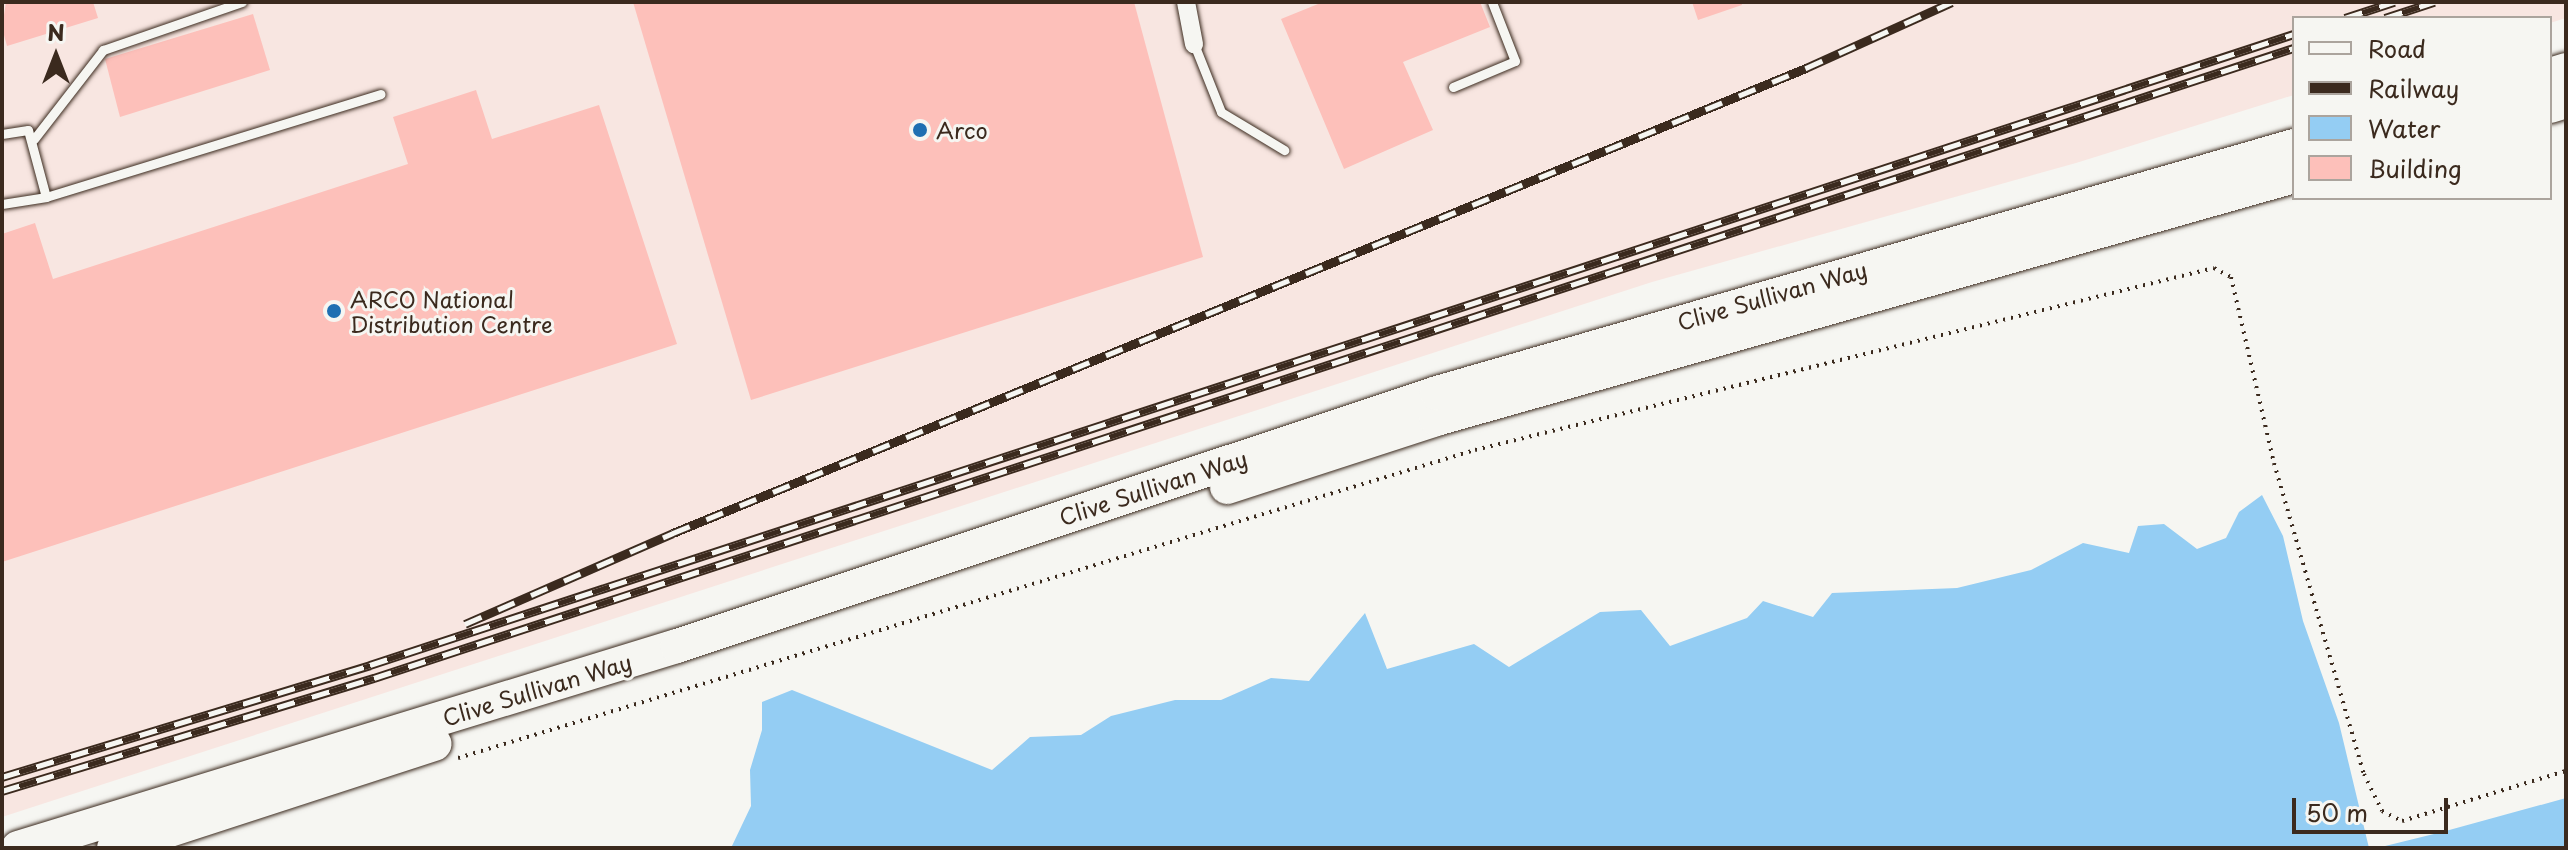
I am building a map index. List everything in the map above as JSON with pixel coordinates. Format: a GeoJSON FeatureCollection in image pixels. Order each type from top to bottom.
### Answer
{"type":"FeatureCollection","features":[{"type":"Feature","properties":{"kind":"highway","name":"Clive Sullivan Way"},"geometry":{"type":"LineString","coordinates":[[18,848],[677,646],[1437,393],[2292,147]]}},
{"type":"Feature","properties":{"kind":"highway","name":"Clive Sullivan Way"},"geometry":{"type":"LineString","coordinates":[[114,848],[1436,419],[2292,177]]}},
{"type":"Feature","properties":{"kind":"street"},"geometry":{"type":"LineString","coordinates":[[1186,2],[1194,44]]}},
{"type":"Feature","properties":{"kind":"lane"},"geometry":{"type":"LineString","coordinates":[[34,139],[103,50],[242,2]]}},
{"type":"Feature","properties":{"kind":"lane"},"geometry":{"type":"LineString","coordinates":[[1453,87],[1515,61],[1492,2]]}},
{"type":"Feature","properties":{"kind":"lane"},"geometry":{"type":"LineString","coordinates":[[1194,44],[1221,112],[1284,150]]}},
{"type":"Feature","properties":{"kind":"lane"},"geometry":{"type":"LineString","coordinates":[[2,204],[46,197],[380,94]]}},
{"type":"Feature","properties":{"kind":"lane"},"geometry":{"type":"LineString","coordinates":[[2,134],[28,130],[34,139],[46,197]]}},
{"type":"Feature","properties":{"kind":"path"},"geometry":{"type":"LineString","coordinates":[[455,759],[1475,450],[2214,268],[2231,277],[2274,463],[2364,774],[2382,811],[2402,821],[2566,771]]}},
{"type":"Feature","properties":{"kind":"shaded area"},"geometry":{"type":"Polygon","coordinates":[[[2,2],[2566,2],[2566,18],[2552,22],[2552,16],[2292,16],[2292,96],[2076,163],[1652,282],[2,817],[2,2]]]}},
{"type":"Feature","properties":{"kind":"water"},"geometry":{"type":"Polygon","coordinates":[[[2262,495],[2283,536],[2303,621],[2339,723],[2369,848],[731,848],[751,806],[750,770],[762,730],[762,702],[792,690],[992,770],[1030,737],[1081,735],[1111,716],[1175,700],[1221,700],[1271,678],[1309,681],[1365,613],[1387,669],[1474,644],[1509,667],[1600,612],[1641,610],[1670,646],[1747,618],[1763,601],[1813,617],[1832,593],[1957,588],[2031,570],[2083,543],[2129,553],[2138,526],[2164,524],[2197,549],[2226,538],[2239,512],[2262,495]]]}},
{"type":"Feature","properties":{"kind":"water"},"geometry":{"type":"Polygon","coordinates":[[[2566,798],[2566,848],[2377,848],[2442,832],[2566,798]]]}},
{"type":"Feature","properties":{"kind":"building"},"geometry":{"type":"Polygon","coordinates":[[[6,2],[93,2],[98,18],[7,46],[2,28],[6,2]]]}},
{"type":"Feature","properties":{"kind":"building","name":"Arco"},"geometry":{"type":"Polygon","coordinates":[[[633,2],[1134,2],[1203,257],[751,400],[633,2]]]}},
{"type":"Feature","properties":{"kind":"building"},"geometry":{"type":"Polygon","coordinates":[[[1323,2],[1480,2],[1490,27],[1403,62],[1433,130],[1344,169],[1281,19],[1323,2]]]}},
{"type":"Feature","properties":{"kind":"building"},"geometry":{"type":"Polygon","coordinates":[[[1692,2],[1741,2],[1742,5],[1698,20],[1692,2]]]}},
{"type":"Feature","properties":{"kind":"building"},"geometry":{"type":"Polygon","coordinates":[[[253,14],[270,70],[120,117],[105,59],[253,14]]]}},
{"type":"Feature","properties":{"kind":"building","name":"ARCO National Distribution Centre"},"geometry":{"type":"Polygon","coordinates":[[[476,90],[492,139],[599,105],[677,344],[2,562],[2,234],[35,223],[53,279],[408,164],[393,117],[476,90]]]}},
{"type":"Feature","properties":{"kind":"railway"},"geometry":{"type":"LineString","coordinates":[[465,624],[673,533],[1806,68],[1952,2]]}},
{"type":"Feature","properties":{"kind":"railway"},"geometry":{"type":"LineString","coordinates":[[2351,16],[2394,2]]}},
{"type":"Feature","properties":{"kind":"railway"},"geometry":{"type":"LineString","coordinates":[[2391,16],[2434,2]]}},
{"type":"Feature","properties":{"kind":"railway"},"geometry":{"type":"LineString","coordinates":[[2,777],[370,665],[2292,35]]}},
{"type":"Feature","properties":{"kind":"railway"},"geometry":{"type":"LineString","coordinates":[[2,791],[374,678],[2292,49]]}},
{"type":"Feature","properties":{"kind":"place","name":"Arco"},"geometry":{"type":"Point","coordinates":[920,130]}},
{"type":"Feature","properties":{"kind":"place","name":"ARCO National Distribution Centre"},"geometry":{"type":"Point","coordinates":[334,311]}}]}
